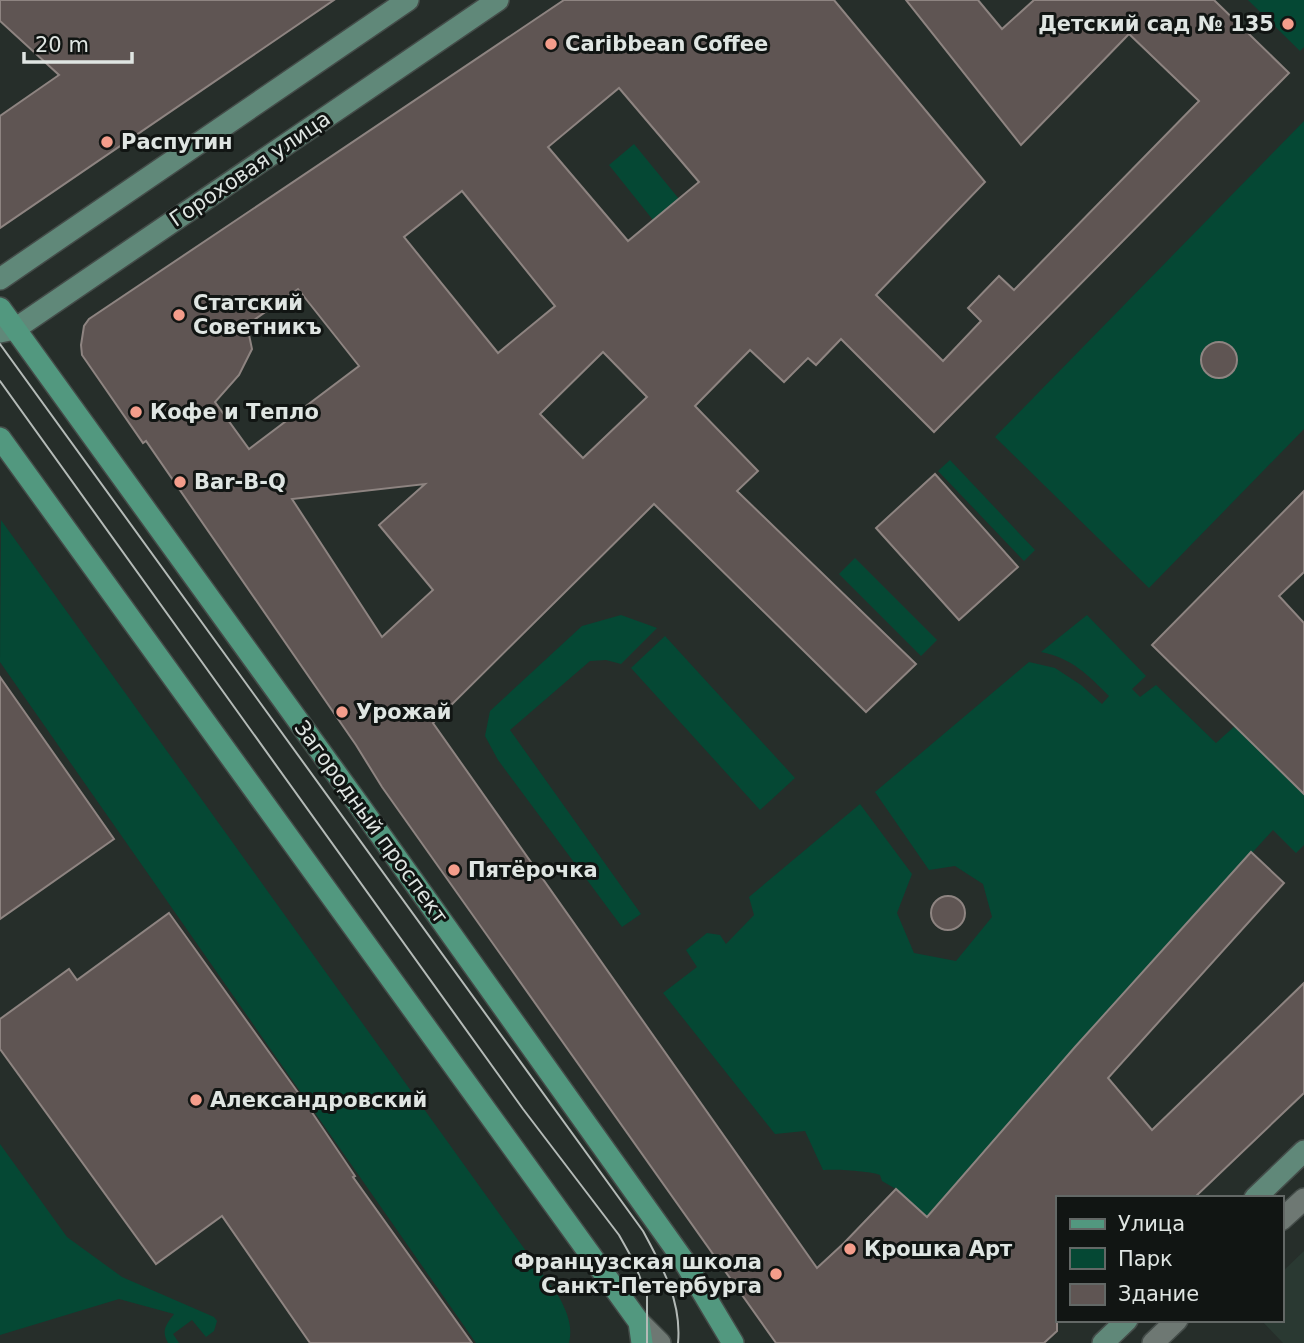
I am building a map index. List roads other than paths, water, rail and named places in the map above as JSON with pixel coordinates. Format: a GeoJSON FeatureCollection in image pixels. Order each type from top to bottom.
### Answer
{"type":"FeatureCollection","features":[{"type":"Feature","properties":{"kind":"main road"},"geometry":{"type":"LineString","coordinates":[[0,279],[408,0]]}},
{"type":"Feature","properties":{"kind":"main road","name":"Гороховая улица"},"geometry":{"type":"LineString","coordinates":[[8,330],[498,0]]}},
{"type":"Feature","properties":{"kind":"main road","name":"Загородный проспект"},"geometry":{"type":"LineString","coordinates":[[0,307],[8,330],[359,805],[676,1250],[733,1343]]}},
{"type":"Feature","properties":{"kind":"main road"},"geometry":{"type":"LineString","coordinates":[[0,438],[639,1322],[642,1343]]}},
{"type":"Feature","properties":{"kind":"main road"},"geometry":{"type":"LineString","coordinates":[[1257,1196],[1304,1151]]}},
{"type":"Feature","properties":{"kind":"main road"},"geometry":{"type":"LineString","coordinates":[[1103,1343],[1125,1322]]}},
{"type":"Feature","properties":{"kind":"street"},"geometry":{"type":"LineString","coordinates":[[1283,1218],[1304,1199]]}},
{"type":"Feature","properties":{"kind":"street"},"geometry":{"type":"LineString","coordinates":[[639,1322],[660,1343]]}},
{"type":"Feature","properties":{"kind":"street"},"geometry":{"type":"LineString","coordinates":[[1153,1343],[1175,1322]]}},
{"type":"Feature","properties":{"kind":"tram line"},"geometry":{"type":"LineString","coordinates":[[0,344],[643,1231],[674,1299],[678,1343]]}},
{"type":"Feature","properties":{"kind":"tram line"},"geometry":{"type":"LineString","coordinates":[[0,381],[523,1109],[619,1235],[633,1260],[647,1295],[647,1343]]}},
{"type":"Feature","properties":{"kind":"place","name":"Детский сад № 135"},"geometry":{"type":"Point","coordinates":[1288,24]}},
{"type":"Feature","properties":{"kind":"place","name":"Caribbean Coffee"},"geometry":{"type":"Point","coordinates":[551,44]}},
{"type":"Feature","properties":{"kind":"place","name":"Распутин"},"geometry":{"type":"Point","coordinates":[107,142]}},
{"type":"Feature","properties":{"kind":"place","name":"Статский Советникъ"},"geometry":{"type":"Point","coordinates":[179,315]}},
{"type":"Feature","properties":{"kind":"place","name":"Кофе и Тепло"},"geometry":{"type":"Point","coordinates":[136,412]}},
{"type":"Feature","properties":{"kind":"place","name":"Bar-B-Q"},"geometry":{"type":"Point","coordinates":[180,482]}},
{"type":"Feature","properties":{"kind":"place","name":"Урожай"},"geometry":{"type":"Point","coordinates":[342,712]}},
{"type":"Feature","properties":{"kind":"place","name":"Пятёрочка"},"geometry":{"type":"Point","coordinates":[454,870]}},
{"type":"Feature","properties":{"kind":"place","name":"Александровский"},"geometry":{"type":"Point","coordinates":[196,1100]}},
{"type":"Feature","properties":{"kind":"place","name":"Крошка Арт"},"geometry":{"type":"Point","coordinates":[850,1249]}},
{"type":"Feature","properties":{"kind":"place","name":"Французская школа Санкт-Петербурга"},"geometry":{"type":"Point","coordinates":[776,1274]}}]}
